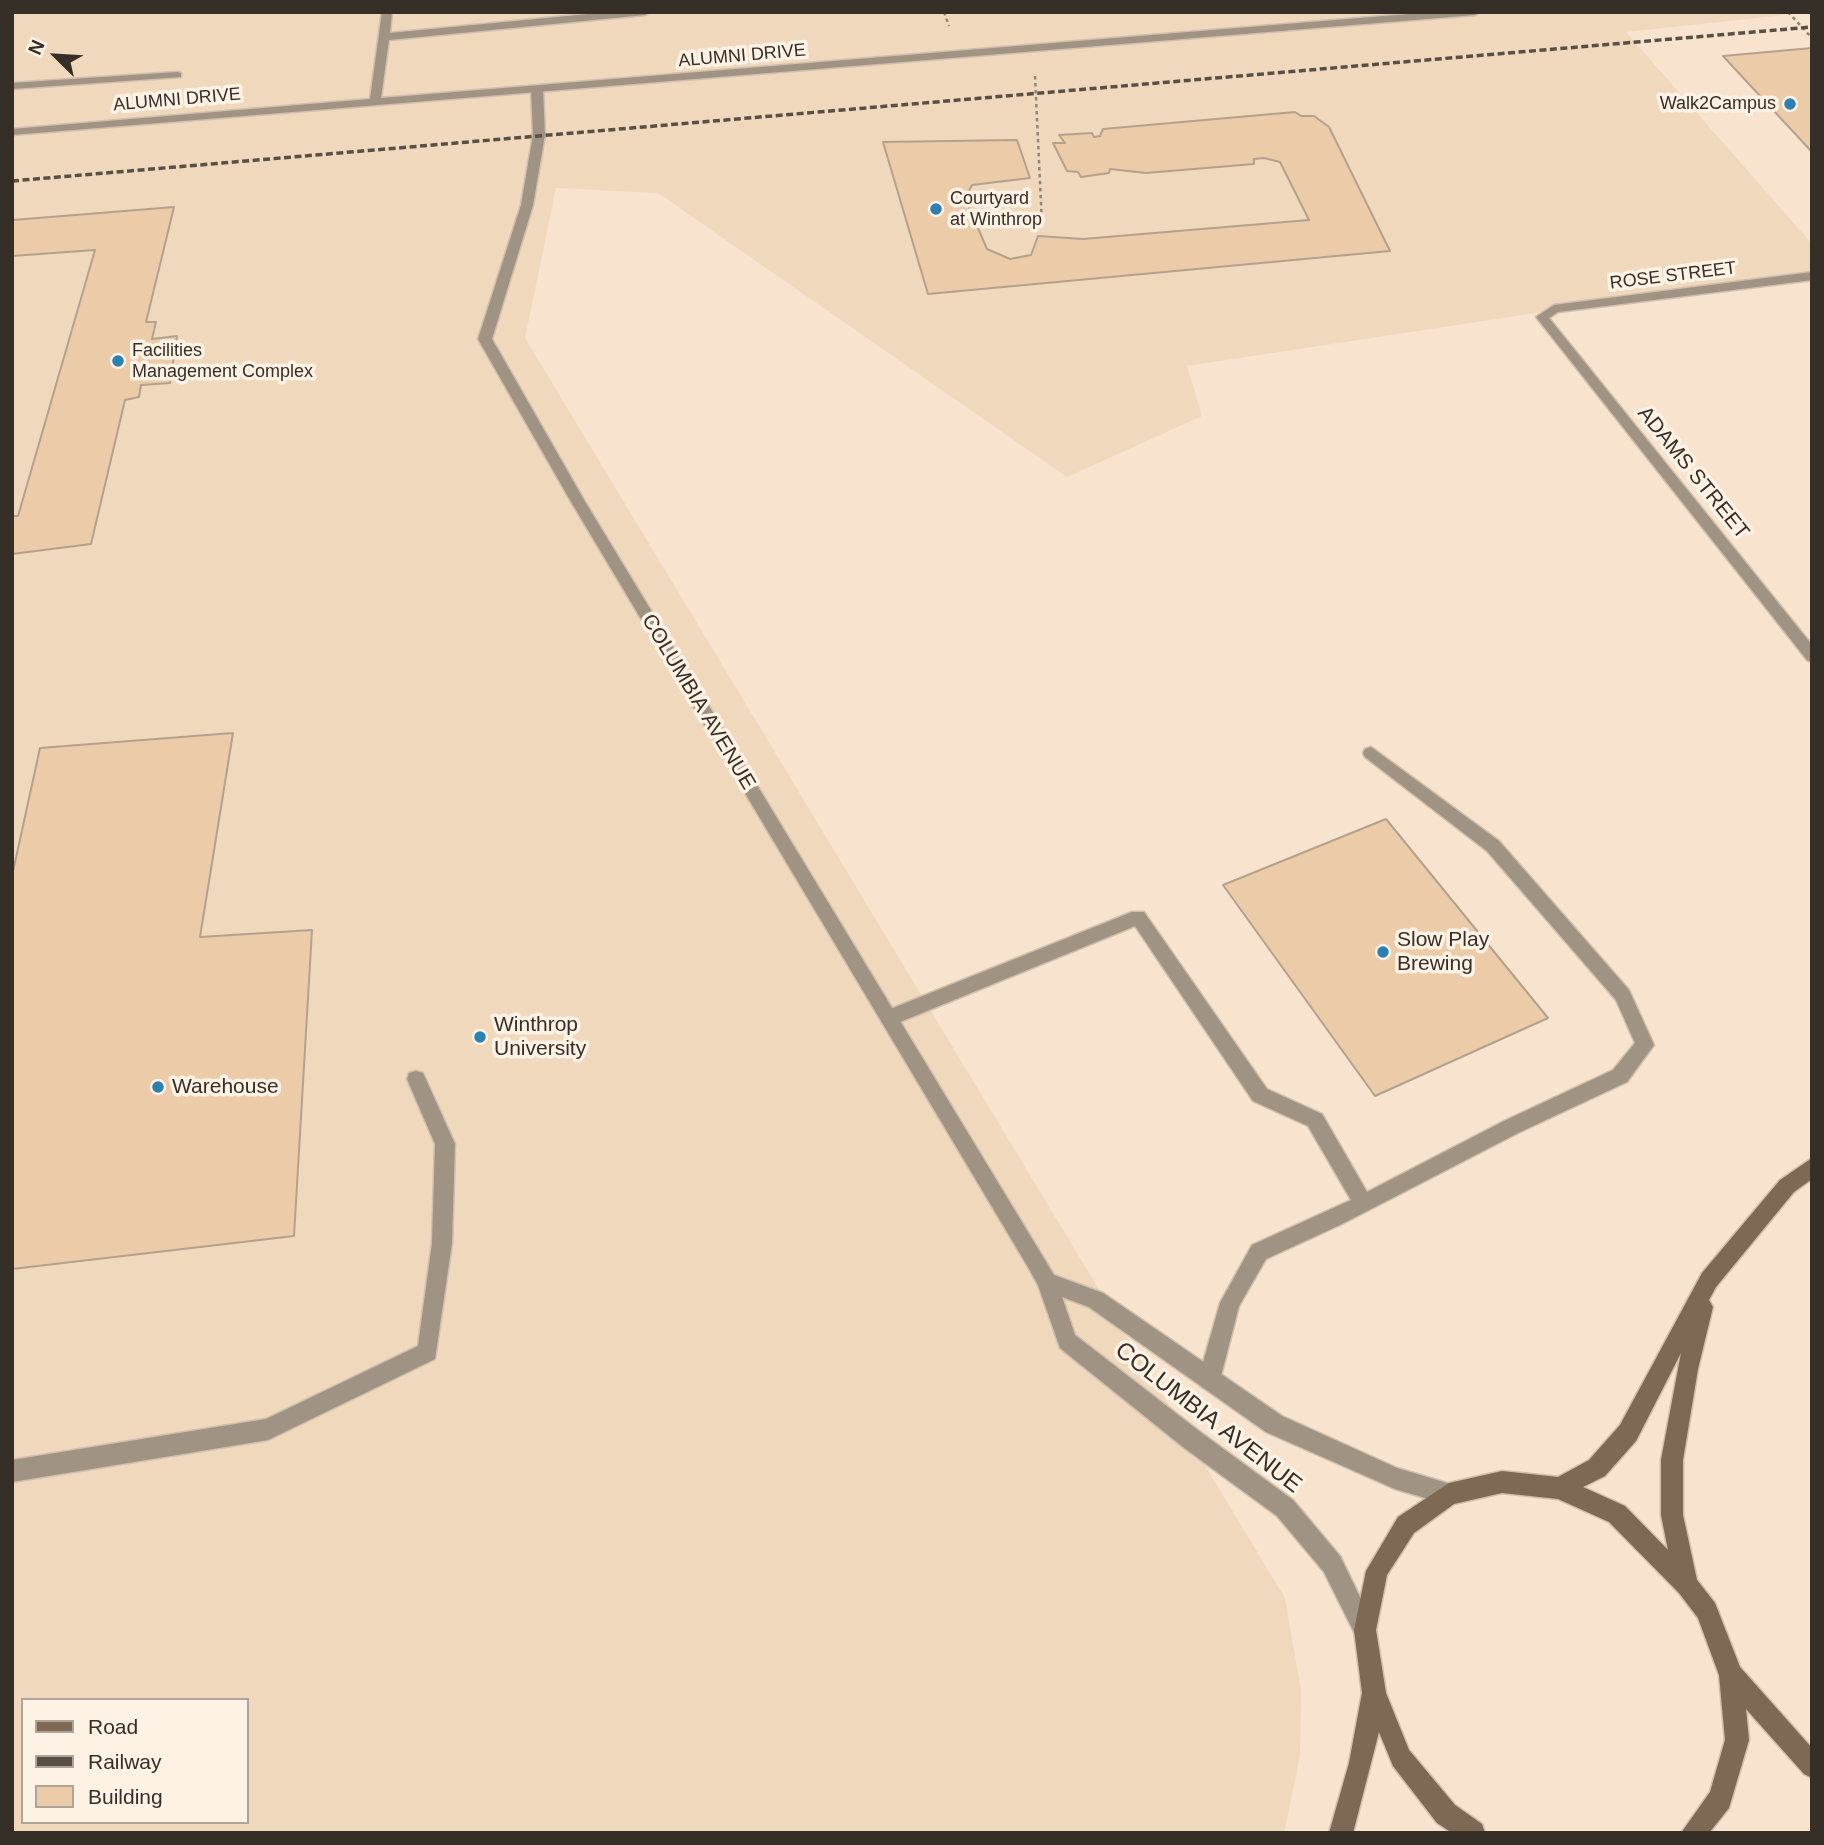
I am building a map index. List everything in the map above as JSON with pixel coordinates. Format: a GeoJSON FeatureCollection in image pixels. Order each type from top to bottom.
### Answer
{"type":"FeatureCollection","features":[{"type":"Feature","properties":{"kind":"street"},"geometry":{"type":"LineString","coordinates":[[375,102],[387,12]]}},
{"type":"Feature","properties":{"kind":"street"},"geometry":{"type":"LineString","coordinates":[[383,37],[645,12]]}},
{"type":"Feature","properties":{"kind":"street","name":"ALUMNI DRIVE"},"geometry":{"type":"LineString","coordinates":[[12,132],[1475,12]]}},
{"type":"Feature","properties":{"kind":"street"},"geometry":{"type":"LineString","coordinates":[[12,86],[177,75]]}},
{"type":"Feature","properties":{"kind":"street","name":"COLUMBIA AVENUE"},"geometry":{"type":"LineString","coordinates":[[537,90],[539,135],[527,205],[485,339],[577,500],[1047,1282],[1067,1341],[1191,1439],[1284,1507],[1332,1564],[1365,1630]]}},
{"type":"Feature","properties":{"kind":"street","name":"ROSE STREET"},"geometry":{"type":"LineString","coordinates":[[1542,317],[1554,309],[1812,276]]}},
{"type":"Feature","properties":{"kind":"street","name":"ADAMS STREET"},"geometry":{"type":"LineString","coordinates":[[1542,317],[1812,656]]}},
{"type":"Feature","properties":{"kind":"street"},"geometry":{"type":"LineString","coordinates":[[1209,1380],[1230,1303],[1259,1251],[1363,1203],[1511,1127],[1620,1076],[1644,1045],[1623,995],[1493,846],[1371,753]]}},
{"type":"Feature","properties":{"kind":"street"},"geometry":{"type":"LineString","coordinates":[[889,1017],[1138,917],[1261,1095],[1315,1120],[1363,1203]]}},
{"type":"Feature","properties":{"kind":"street"},"geometry":{"type":"LineString","coordinates":[[12,1471],[268,1429],[428,1352],[442,1243],[444,1144],[415,1079]]}},
{"type":"Feature","properties":{"kind":"street"},"geometry":{"type":"LineString","coordinates":[[1559,1488],[1597,1468],[1628,1433],[1709,1280],[1787,1186],[1812,1167]]}},
{"type":"Feature","properties":{"kind":"street"},"geometry":{"type":"LineString","coordinates":[[1687,1585],[1672,1515],[1672,1460],[1688,1369],[1709,1280]]}},
{"type":"Feature","properties":{"kind":"street","name":"COLUMBIA AVENUE"},"geometry":{"type":"LineString","coordinates":[[1047,1282],[1096,1300],[1274,1424],[1395,1478],[1449,1494]]}},
{"type":"Feature","properties":{"kind":"street"},"geometry":{"type":"LineString","coordinates":[[1473,1833],[1446,1814],[1401,1758],[1374,1693],[1365,1630],[1377,1571],[1406,1525],[1449,1494],[1502,1482],[1559,1488],[1616,1514],[1687,1585],[1707,1611],[1731,1675],[1737,1741],[1720,1799],[1693,1833]]}},
{"type":"Feature","properties":{"kind":"street"},"geometry":{"type":"LineString","coordinates":[[1731,1675],[1812,1766]]}},
{"type":"Feature","properties":{"kind":"street"},"geometry":{"type":"LineString","coordinates":[[1341,1833],[1361,1763],[1374,1693]]}},
{"type":"Feature","properties":{"kind":"path"},"geometry":{"type":"LineString","coordinates":[[1788,12],[1812,38]]}},
{"type":"Feature","properties":{"kind":"path"},"geometry":{"type":"LineString","coordinates":[[1034,70],[1042,225]]}},
{"type":"Feature","properties":{"kind":"shaded area","name":"Winthrop University"},"geometry":{"type":"Polygon","coordinates":[[[12,12],[1812,12],[1626,32],[1812,244],[1812,271],[1187,366],[1202,416],[1067,477],[658,193],[556,188],[525,338],[1285,1598],[1301,1690],[1300,1756],[1284,1833],[12,1833],[12,12]]]}},
{"type":"Feature","properties":{"kind":"building","name":"Walk2Campus"},"geometry":{"type":"Polygon","coordinates":[[[1812,48],[1812,152],[1723,56],[1812,48]]]}},
{"type":"Feature","properties":{"kind":"building","name":"Courtyard at Winthrop"},"geometry":{"type":"Polygon","coordinates":[[[1295,112],[1301,116],[1314,116],[1329,127],[1390,251],[928,294],[883,142],[1017,140],[1030,178],[972,185],[965,198],[987,249],[1010,259],[1031,255],[1038,236],[1083,239],[1309,220],[1280,162],[1264,158],[1254,159],[1254,164],[1146,173],[1110,169],[1109,173],[1081,177],[1078,172],[1067,171],[1053,143],[1065,143],[1059,135],[1092,133],[1094,137],[1100,136],[1103,129],[1295,112]]]}},
{"type":"Feature","properties":{"kind":"building","name":"Facilities Management Complex"},"geometry":{"type":"Polygon","coordinates":[[[174,207],[146,322],[156,322],[152,339],[177,336],[170,383],[141,385],[139,397],[125,400],[91,544],[12,554],[12,516],[18,516],[95,250],[12,256],[13,220],[174,207]]]}},
{"type":"Feature","properties":{"kind":"building","name":"Warehouse"},"geometry":{"type":"Polygon","coordinates":[[[233,733],[200,937],[312,930],[294,1236],[12,1269],[12,876],[40,748],[233,733]]]}},
{"type":"Feature","properties":{"kind":"building","name":"Slow Play Brewing"},"geometry":{"type":"Polygon","coordinates":[[[1386,819],[1548,1018],[1375,1096],[1223,885],[1386,819]]]}},
{"type":"Feature","properties":{"kind":"railway"},"geometry":{"type":"LineString","coordinates":[[12,181],[1812,27]]}},
{"type":"Feature","properties":{"kind":"place","name":"Walk2Campus"},"geometry":{"type":"Point","coordinates":[1790,104]}},
{"type":"Feature","properties":{"kind":"place","name":"Courtyard at Winthrop"},"geometry":{"type":"Point","coordinates":[936,209]}},
{"type":"Feature","properties":{"kind":"place","name":"Facilities Management Complex"},"geometry":{"type":"Point","coordinates":[118,361]}},
{"type":"Feature","properties":{"kind":"place","name":"Slow Play Brewing"},"geometry":{"type":"Point","coordinates":[1383,952]}},
{"type":"Feature","properties":{"kind":"place","name":"Winthrop University"},"geometry":{"type":"Point","coordinates":[480,1037]}},
{"type":"Feature","properties":{"kind":"place","name":"Warehouse"},"geometry":{"type":"Point","coordinates":[158,1087]}}]}
